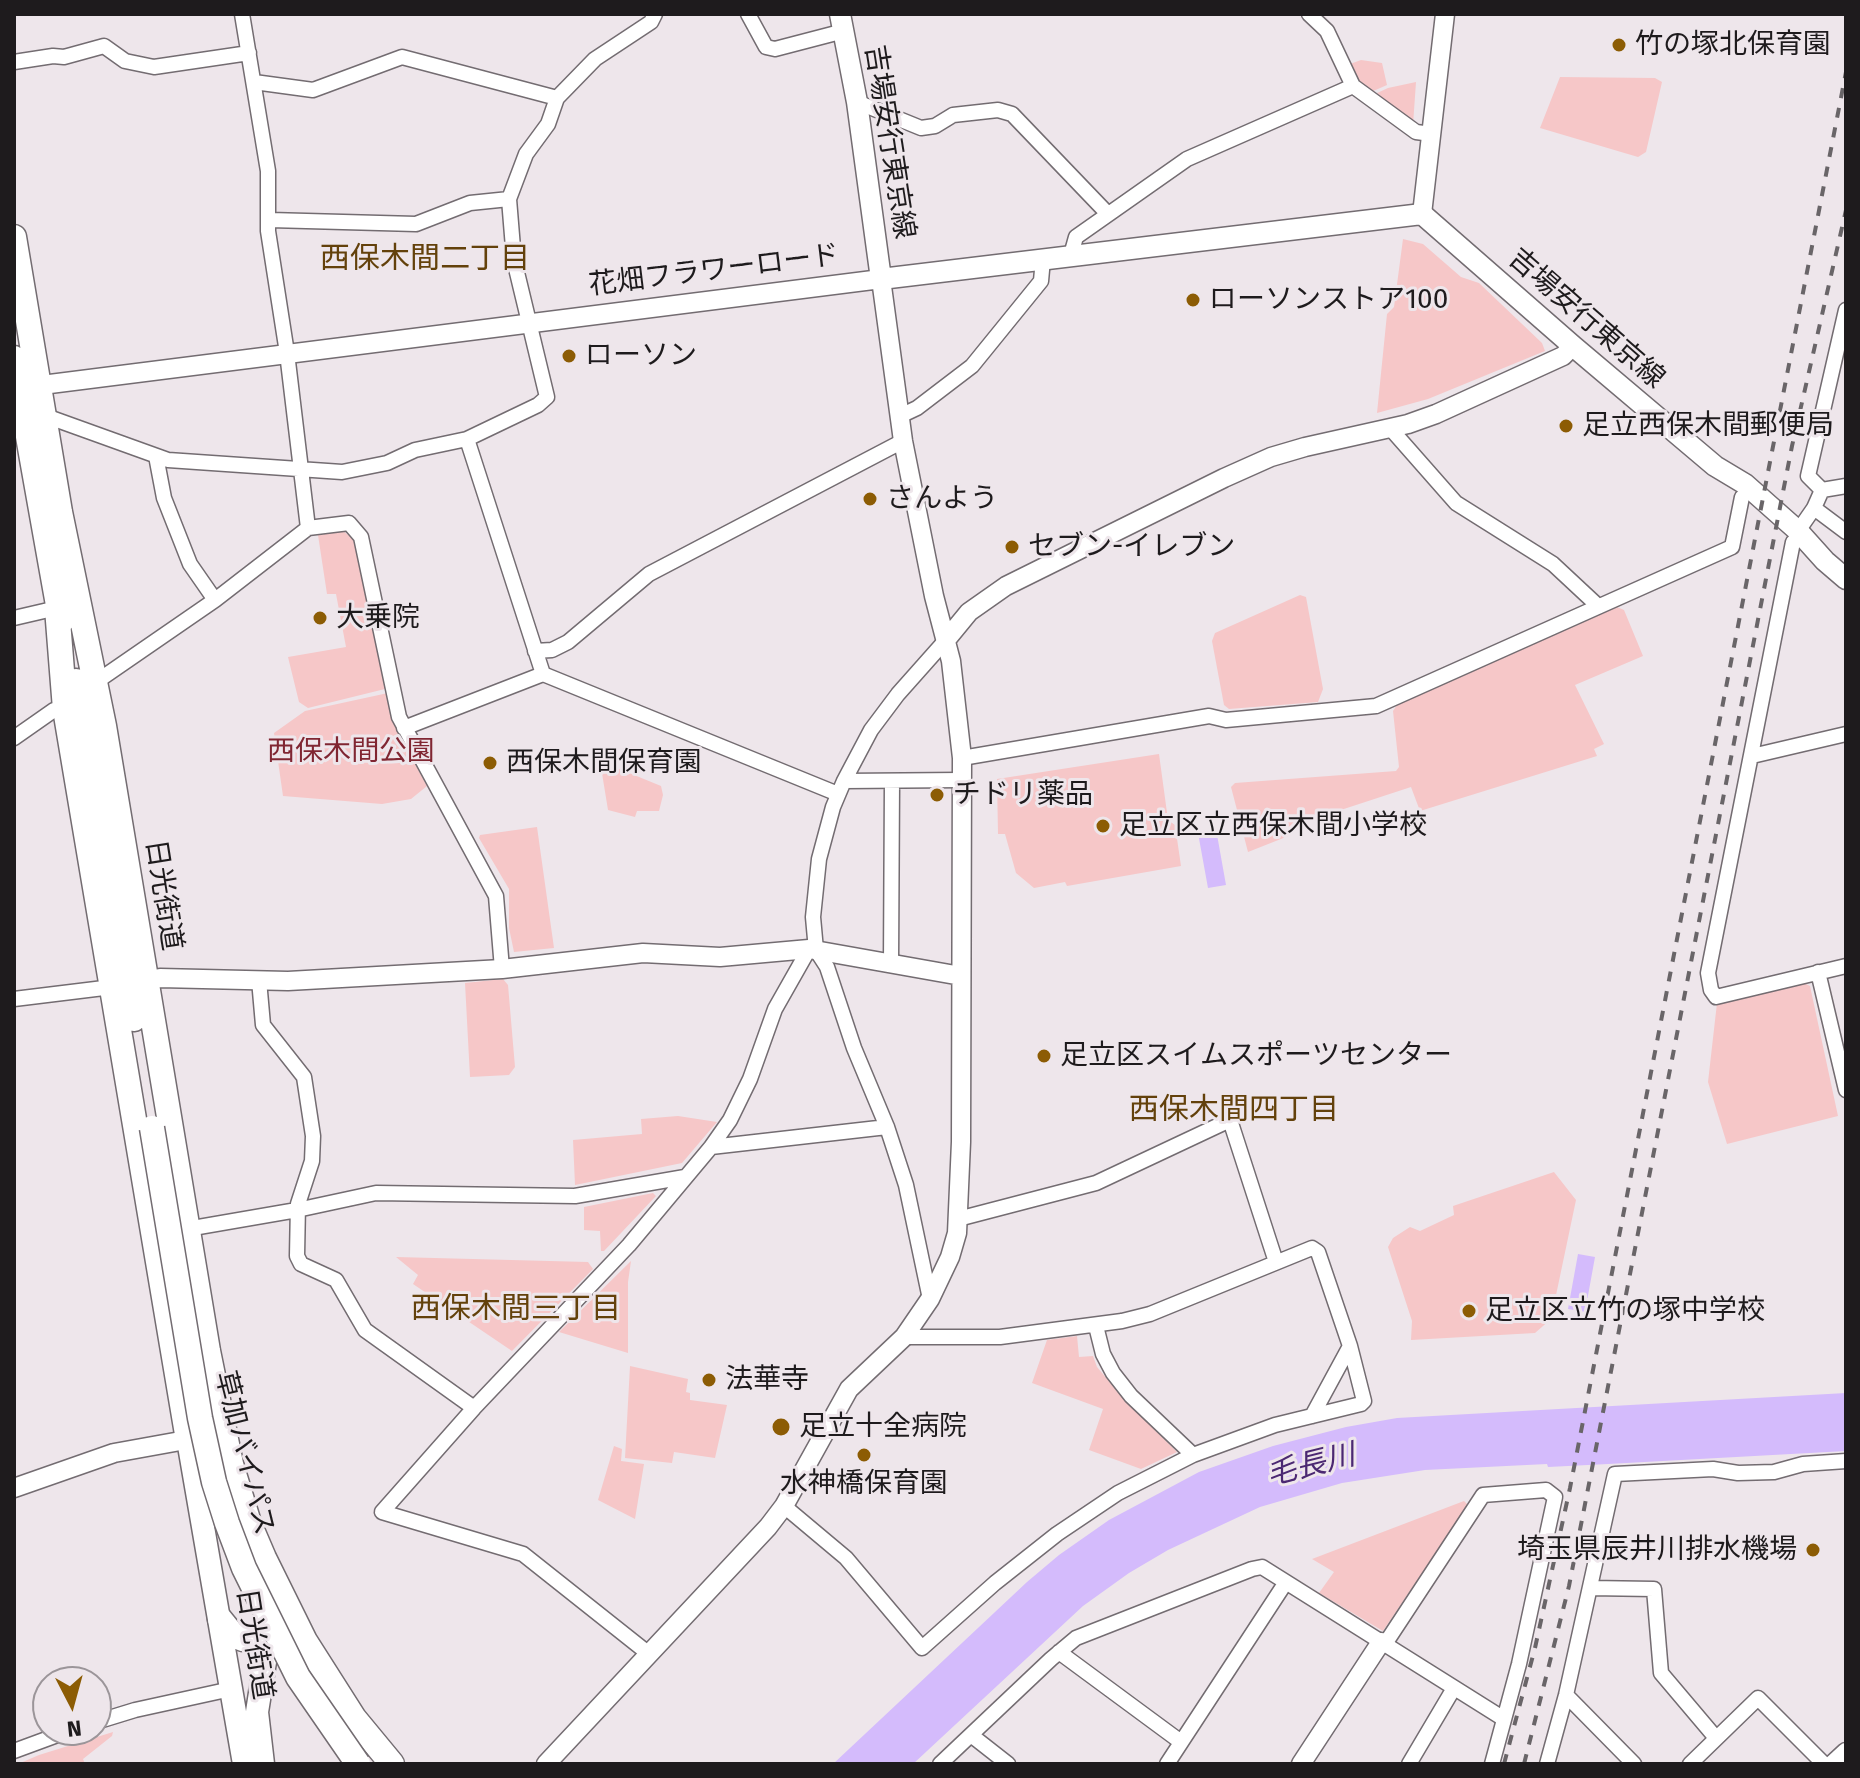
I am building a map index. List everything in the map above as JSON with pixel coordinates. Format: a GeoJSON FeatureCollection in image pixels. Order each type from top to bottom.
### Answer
{"type":"FeatureCollection","features":[{"type":"Feature","properties":{"kind":"highway","name":"日光街道"},"geometry":{"type":"LineString","coordinates":[[14,237],[24,388],[57,608],[88,736],[152,1128]]}},
{"type":"Feature","properties":{"kind":"highway","name":"日光街道"},"geometry":{"type":"LineString","coordinates":[[14,358],[24,388],[43,415],[96,682],[224,1434],[249,1523],[264,1558]]}},
{"type":"Feature","properties":{"kind":"highway"},"geometry":{"type":"LineString","coordinates":[[57,608],[65,709],[188,1440]]}},
{"type":"Feature","properties":{"kind":"highway","name":"草加バイパス"},"geometry":{"type":"LineString","coordinates":[[152,1128],[200,1418],[227,1523],[256,1593],[298,1677],[358,1764]]}},
{"type":"Feature","properties":{"kind":"highway"},"geometry":{"type":"LineString","coordinates":[[220,1619],[225,1628],[243,1639],[270,1630],[271,1606],[264,1558]]}},
{"type":"Feature","properties":{"kind":"highway","name":"草加バイパス"},"geometry":{"type":"LineString","coordinates":[[264,1558],[305,1641],[328,1679],[354,1718],[392,1764]]}},
{"type":"Feature","properties":{"kind":"main road","name":"吉場安行東京線"},"geometry":{"type":"LineString","coordinates":[[842,22],[857,102],[881,279]]}},
{"type":"Feature","properties":{"kind":"main road","name":"吉場安行東京線"},"geometry":{"type":"LineString","coordinates":[[1422,214],[1715,466],[1742,497],[1796,536]]}},
{"type":"Feature","properties":{"kind":"main road","name":"花畑フラワーロード"},"geometry":{"type":"LineString","coordinates":[[881,279],[1422,214]]}},
{"type":"Feature","properties":{"kind":"main road","name":"吉場安行東京線"},"geometry":{"type":"LineString","coordinates":[[1715,466],[1745,484],[1796,536],[1846,579]]}},
{"type":"Feature","properties":{"kind":"main road","name":"日光街道"},"geometry":{"type":"LineString","coordinates":[[188,1440],[243,1764]]}},
{"type":"Feature","properties":{"kind":"main road","name":"日光街道"},"geometry":{"type":"LineString","coordinates":[[263,1764],[257,1712],[270,1630]]}},
{"type":"Feature","properties":{"kind":"street"},"geometry":{"type":"LineString","coordinates":[[242,14],[268,171],[268,231],[287,353],[308,528]]}},
{"type":"Feature","properties":{"kind":"street"},"geometry":{"type":"LineString","coordinates":[[43,415],[168,460],[342,472],[387,463],[415,450],[467,439],[538,405],[547,397],[511,244],[509,199],[526,154],[548,124],[557,98],[595,59],[651,22],[655,14]]}},
{"type":"Feature","properties":{"kind":"street"},"geometry":{"type":"LineString","coordinates":[[748,14],[766,47],[775,49],[842,22]]}},
{"type":"Feature","properties":{"kind":"street"},"geometry":{"type":"LineString","coordinates":[[1309,14],[1327,31],[1353,86],[1416,132],[1432,134]]}},
{"type":"Feature","properties":{"kind":"street"},"geometry":{"type":"LineString","coordinates":[[1422,214],[1445,14]]}},
{"type":"Feature","properties":{"kind":"street"},"geometry":{"type":"LineString","coordinates":[[14,62],[64,57],[104,46],[125,61],[154,67],[249,53]]}},
{"type":"Feature","properties":{"kind":"street"},"geometry":{"type":"LineString","coordinates":[[254,82],[313,90],[402,57],[557,98]]}},
{"type":"Feature","properties":{"kind":"street"},"geometry":{"type":"LineString","coordinates":[[1071,255],[1076,237],[1187,159],[1353,86]]}},
{"type":"Feature","properties":{"kind":"street"},"geometry":{"type":"LineString","coordinates":[[857,102],[921,128],[935,126],[953,115],[998,110],[1012,114],[1107,213]]}},
{"type":"Feature","properties":{"kind":"street"},"geometry":{"type":"LineString","coordinates":[[270,220],[416,224],[470,203],[509,199]]}},
{"type":"Feature","properties":{"kind":"street"},"geometry":{"type":"LineString","coordinates":[[900,416],[917,408],[972,366],[1041,281],[1043,259]]}},
{"type":"Feature","properties":{"kind":"street"},"geometry":{"type":"LineString","coordinates":[[546,1764],[768,1527],[784,1506],[849,1389],[904,1337],[930,1299],[950,1257],[958,1219],[962,758],[955,685],[903,441],[881,279]]}},
{"type":"Feature","properties":{"kind":"street","name":"花畑フラワーロード"},"geometry":{"type":"LineString","coordinates":[[24,388],[881,279]]}},
{"type":"Feature","properties":{"kind":"street"},"geometry":{"type":"LineString","coordinates":[[1822,490],[1808,476],[1846,310]]}},
{"type":"Feature","properties":{"kind":"street"},"geometry":{"type":"LineString","coordinates":[[649,1654],[523,1554],[382,1512],[474,1408],[629,1245],[730,1120],[750,1079],[775,1009],[813,950],[814,890],[825,832],[841,787],[871,730],[969,612],[1006,586],[1271,457],[1436,414],[1563,356],[1573,346]]}},
{"type":"Feature","properties":{"kind":"street"},"geometry":{"type":"LineString","coordinates":[[1390,428],[1456,503],[1553,564],[1597,605]]}},
{"type":"Feature","properties":{"kind":"street"},"geometry":{"type":"LineString","coordinates":[[467,439],[543,674]]}},
{"type":"Feature","properties":{"kind":"street"},"geometry":{"type":"LineString","coordinates":[[535,651],[552,650],[568,642],[649,574],[903,441]]}},
{"type":"Feature","properties":{"kind":"street"},"geometry":{"type":"LineString","coordinates":[[156,456],[164,498],[190,564],[215,600]]}},
{"type":"Feature","properties":{"kind":"street"},"geometry":{"type":"LineString","coordinates":[[1822,490],[1846,486]]}},
{"type":"Feature","properties":{"kind":"street"},"geometry":{"type":"LineString","coordinates":[[1822,490],[1796,536],[1708,973],[1711,990],[1716,997],[1846,966]]}},
{"type":"Feature","properties":{"kind":"street"},"geometry":{"type":"LineString","coordinates":[[962,758],[1209,716],[1226,720],[1376,706],[1732,547],[1742,497]]}},
{"type":"Feature","properties":{"kind":"street"},"geometry":{"type":"LineString","coordinates":[[1814,508],[1846,532]]}},
{"type":"Feature","properties":{"kind":"street"},"geometry":{"type":"LineString","coordinates":[[96,682],[215,600],[308,528],[349,523],[361,537],[399,717],[496,896],[502,969]]}},
{"type":"Feature","properties":{"kind":"street"},"geometry":{"type":"LineString","coordinates":[[14,618],[57,608]]}},
{"type":"Feature","properties":{"kind":"street"},"geometry":{"type":"LineString","coordinates":[[404,728],[543,674],[841,787],[892,781],[962,780]]}},
{"type":"Feature","properties":{"kind":"street"},"geometry":{"type":"LineString","coordinates":[[14,738],[54,710],[65,709]]}},
{"type":"Feature","properties":{"kind":"street"},"geometry":{"type":"LineString","coordinates":[[1752,756],[1846,734]]}},
{"type":"Feature","properties":{"kind":"street"},"geometry":{"type":"LineString","coordinates":[[891,964],[892,781]]}},
{"type":"Feature","properties":{"kind":"street"},"geometry":{"type":"LineString","coordinates":[[813,950],[827,967],[854,1048],[887,1127],[911,1204],[930,1299]]}},
{"type":"Feature","properties":{"kind":"street"},"geometry":{"type":"LineString","coordinates":[[146,981],[160,978],[259,980],[502,969],[643,953],[720,957],[813,950],[961,976]]}},
{"type":"Feature","properties":{"kind":"street"},"geometry":{"type":"LineString","coordinates":[[1818,972],[1846,1090]]}},
{"type":"Feature","properties":{"kind":"street"},"geometry":{"type":"LineString","coordinates":[[259,980],[263,1025],[304,1077],[313,1136],[312,1161],[297,1210],[297,1256],[301,1264],[336,1280],[365,1330],[474,1408]]}},
{"type":"Feature","properties":{"kind":"street"},"geometry":{"type":"LineString","coordinates":[[14,999],[112,987]]}},
{"type":"Feature","properties":{"kind":"street"},"geometry":{"type":"LineString","coordinates":[[958,1219],[1096,1183],[1230,1120],[1276,1262]]}},
{"type":"Feature","properties":{"kind":"street"},"geometry":{"type":"LineString","coordinates":[[711,1147],[887,1127]]}},
{"type":"Feature","properties":{"kind":"street"},"geometry":{"type":"LineString","coordinates":[[187,1229],[376,1193],[575,1196],[685,1177]]}},
{"type":"Feature","properties":{"kind":"street"},"geometry":{"type":"LineString","coordinates":[[784,1506],[846,1558],[922,1648],[995,1583],[1057,1534],[1118,1493],[1193,1455],[1275,1425],[1364,1401],[1350,1346],[1318,1252],[1312,1248],[1150,1314],[1096,1326],[1000,1337],[904,1337]]}},
{"type":"Feature","properties":{"kind":"street"},"geometry":{"type":"LineString","coordinates":[[1096,1326],[1103,1354],[1113,1373],[1131,1396],[1193,1455]]}},
{"type":"Feature","properties":{"kind":"street"},"geometry":{"type":"LineString","coordinates":[[1312,1416],[1350,1346]]}},
{"type":"Feature","properties":{"kind":"street"},"geometry":{"type":"LineString","coordinates":[[14,1488],[114,1453],[224,1434]]}},
{"type":"Feature","properties":{"kind":"street"},"geometry":{"type":"LineString","coordinates":[[1547,1764],[1566,1695],[1615,1474],[1713,1469],[1738,1473],[1774,1472],[1803,1464],[1846,1461]]}},
{"type":"Feature","properties":{"kind":"street"},"geometry":{"type":"LineString","coordinates":[[1301,1764],[1483,1495],[1546,1490],[1555,1497],[1528,1622],[1492,1764]]}},
{"type":"Feature","properties":{"kind":"street"},"geometry":{"type":"LineString","coordinates":[[940,1764],[1076,1638],[1262,1567],[1504,1719]]}},
{"type":"Feature","properties":{"kind":"street"},"geometry":{"type":"LineString","coordinates":[[1167,1764],[1286,1582]]}},
{"type":"Feature","properties":{"kind":"street"},"geometry":{"type":"LineString","coordinates":[[1590,1588],[1654,1589],[1661,1673],[1716,1738]]}},
{"type":"Feature","properties":{"kind":"street"},"geometry":{"type":"LineString","coordinates":[[1059,1652],[1181,1742]]}},
{"type":"Feature","properties":{"kind":"street"},"geometry":{"type":"LineString","coordinates":[[1409,1764],[1454,1688]]}},
{"type":"Feature","properties":{"kind":"street"},"geometry":{"type":"LineString","coordinates":[[112,1717],[231,1689]]}},
{"type":"Feature","properties":{"kind":"street"},"geometry":{"type":"LineString","coordinates":[[1566,1695],[1634,1764]]}},
{"type":"Feature","properties":{"kind":"street"},"geometry":{"type":"LineString","coordinates":[[1690,1764],[1758,1698],[1824,1764]]}},
{"type":"Feature","properties":{"kind":"street"},"geometry":{"type":"LineString","coordinates":[[971,1735],[1008,1764]]}},
{"type":"Feature","properties":{"kind":"street"},"geometry":{"type":"LineString","coordinates":[[1833,1764],[1846,1752]]}},
{"type":"Feature","properties":{"kind":"green space"},"geometry":{"type":"Polygon","coordinates":[[[1361,60],[1382,63],[1387,85],[1371,92],[1357,81],[1350,64],[1361,60]]]}},
{"type":"Feature","properties":{"kind":"green space"},"geometry":{"type":"Polygon","coordinates":[[[1560,77],[1655,78],[1662,82],[1646,152],[1638,157],[1540,128],[1560,77]]]}},
{"type":"Feature","properties":{"kind":"green space"},"geometry":{"type":"Polygon","coordinates":[[[1416,82],[1413,125],[1375,94],[1416,82]]]}},
{"type":"Feature","properties":{"kind":"green space"},"geometry":{"type":"Polygon","coordinates":[[[1403,239],[1423,244],[1461,277],[1479,283],[1542,343],[1545,351],[1428,399],[1377,413],[1387,314],[1394,307],[1403,239]]]}},
{"type":"Feature","properties":{"kind":"green space"},"geometry":{"type":"Polygon","coordinates":[[[343,531],[356,541],[389,688],[308,708],[299,702],[288,657],[346,647],[336,594],[327,594],[318,535],[343,531]]]}},
{"type":"Feature","properties":{"kind":"green space"},"geometry":{"type":"Polygon","coordinates":[[[1300,595],[1306,597],[1323,689],[1318,702],[1229,709],[1224,705],[1212,641],[1215,633],[1300,595]]]}},
{"type":"Feature","properties":{"kind":"green space"},"geometry":{"type":"Polygon","coordinates":[[[1617,607],[1624,610],[1643,656],[1575,685],[1604,744],[1594,749],[1597,756],[1420,811],[1411,787],[1295,825],[1291,835],[1248,852],[1231,787],[1235,783],[1396,771],[1399,767],[1393,711],[1397,705],[1617,607]]]}},
{"type":"Feature","properties":{"kind":"green space","name":"西保木間公園"},"geometry":{"type":"Polygon","coordinates":[[[388,693],[397,731],[427,786],[411,799],[382,804],[283,796],[274,733],[305,711],[388,693]]]}},
{"type":"Feature","properties":{"kind":"green space"},"geometry":{"type":"Polygon","coordinates":[[[1159,754],[1168,820],[1175,825],[1181,866],[1067,886],[1065,882],[1034,888],[1016,873],[1005,834],[998,834],[997,779],[1159,754]]]}},
{"type":"Feature","properties":{"kind":"green space"},"geometry":{"type":"Polygon","coordinates":[[[600,761],[661,786],[663,795],[659,811],[637,811],[635,817],[608,810],[600,761]]]}},
{"type":"Feature","properties":{"kind":"green space"},"geometry":{"type":"Polygon","coordinates":[[[537,827],[554,948],[514,952],[509,928],[509,889],[479,838],[480,835],[537,827]]]}},
{"type":"Feature","properties":{"kind":"green space"},"geometry":{"type":"Polygon","coordinates":[[[503,979],[508,985],[515,1067],[509,1075],[470,1077],[465,983],[503,979]]]}},
{"type":"Feature","properties":{"kind":"green space"},"geometry":{"type":"Polygon","coordinates":[[[1802,982],[1810,986],[1838,1116],[1727,1144],[1708,1082],[1717,1003],[1802,982]]]}},
{"type":"Feature","properties":{"kind":"green space"},"geometry":{"type":"Polygon","coordinates":[[[678,1116],[717,1122],[682,1163],[575,1185],[573,1140],[642,1134],[641,1119],[678,1116]]]}},
{"type":"Feature","properties":{"kind":"green space"},"geometry":{"type":"Polygon","coordinates":[[[1554,1172],[1576,1200],[1551,1319],[1535,1333],[1411,1340],[1412,1321],[1388,1247],[1393,1238],[1410,1227],[1420,1231],[1454,1215],[1453,1206],[1554,1172]]]}},
{"type":"Feature","properties":{"kind":"green space"},"geometry":{"type":"Polygon","coordinates":[[[653,1193],[656,1196],[604,1251],[601,1251],[600,1231],[584,1230],[584,1207],[653,1193]]]}},
{"type":"Feature","properties":{"kind":"green space"},"geometry":{"type":"Polygon","coordinates":[[[396,1257],[588,1262],[593,1269],[512,1351],[413,1284],[418,1275],[396,1257]]]}},
{"type":"Feature","properties":{"kind":"green space"},"geometry":{"type":"Polygon","coordinates":[[[631,1261],[628,1353],[559,1332],[631,1261]]]}},
{"type":"Feature","properties":{"kind":"green space"},"geometry":{"type":"Polygon","coordinates":[[[1077,1336],[1079,1357],[1093,1356],[1097,1367],[1123,1398],[1177,1452],[1141,1469],[1089,1450],[1103,1409],[1032,1383],[1047,1340],[1077,1336]]]}},
{"type":"Feature","properties":{"kind":"green space"},"geometry":{"type":"Polygon","coordinates":[[[630,1366],[688,1379],[686,1392],[690,1393],[690,1400],[727,1405],[715,1458],[674,1452],[672,1463],[625,1458],[630,1366]]]}},
{"type":"Feature","properties":{"kind":"green space"},"geometry":{"type":"Polygon","coordinates":[[[614,1446],[622,1449],[621,1461],[644,1464],[635,1519],[598,1500],[614,1446]]]}},
{"type":"Feature","properties":{"kind":"green space"},"geometry":{"type":"Polygon","coordinates":[[[1464,1501],[1468,1505],[1383,1631],[1319,1593],[1334,1572],[1312,1559],[1464,1501]]]}},
{"type":"Feature","properties":{"kind":"green space"},"geometry":{"type":"Polygon","coordinates":[[[68,1746],[99,1746],[83,1759],[85,1764],[18,1764],[68,1746]]]}},
{"type":"Feature","properties":{"kind":"water"},"geometry":{"type":"Polygon","coordinates":[[[1216,829],[1226,885],[1208,888],[1198,833],[1216,829]]]}},
{"type":"Feature","properties":{"kind":"water"},"geometry":{"type":"Polygon","coordinates":[[[1578,1254],[1595,1257],[1585,1312],[1568,1309],[1578,1254]]]}},
{"type":"Feature","properties":{"kind":"water","name":"毛長川"},"geometry":{"type":"Polygon","coordinates":[[[1846,1393],[1846,1451],[1548,1467],[1547,1464],[1425,1470],[1342,1483],[1260,1507],[1168,1550],[1083,1606],[913,1764],[833,1764],[1059,1555],[1109,1520],[1199,1472],[1273,1446],[1346,1427],[1397,1418],[1846,1393]]]}},
{"type":"Feature","properties":{"kind":"railway"},"geometry":{"type":"LineString","coordinates":[[1504,1764],[1535,1648],[1570,1488],[1846,72]]}},
{"type":"Feature","properties":{"kind":"railway"},"geometry":{"type":"LineString","coordinates":[[1524,1764],[1569,1586],[1792,446],[1846,210]]}},
{"type":"Feature","properties":{"kind":"place","name":"竹の塚北保育園"},"geometry":{"type":"Point","coordinates":[1619,45]}},
{"type":"Feature","properties":{"kind":"place","name":"ローソンストア100"},"geometry":{"type":"Point","coordinates":[1193,300]}},
{"type":"Feature","properties":{"kind":"place","name":"ローソン"},"geometry":{"type":"Point","coordinates":[569,356]}},
{"type":"Feature","properties":{"kind":"place","name":"足立西保木間郵便局"},"geometry":{"type":"Point","coordinates":[1566,426]}},
{"type":"Feature","properties":{"kind":"place","name":"さんよう"},"geometry":{"type":"Point","coordinates":[870,499]}},
{"type":"Feature","properties":{"kind":"place","name":"セブン-イレブン"},"geometry":{"type":"Point","coordinates":[1012,547]}},
{"type":"Feature","properties":{"kind":"place","name":"大乗院"},"geometry":{"type":"Point","coordinates":[320,618]}},
{"type":"Feature","properties":{"kind":"place","name":"西保木間保育園"},"geometry":{"type":"Point","coordinates":[490,763]}},
{"type":"Feature","properties":{"kind":"place","name":"チドリ薬品"},"geometry":{"type":"Point","coordinates":[937,795]}},
{"type":"Feature","properties":{"kind":"place","name":"足立区立西保木間小学校"},"geometry":{"type":"Point","coordinates":[1103,826]}},
{"type":"Feature","properties":{"kind":"place","name":"足立区スイムスポーツセンター"},"geometry":{"type":"Point","coordinates":[1044,1056]}},
{"type":"Feature","properties":{"kind":"place","name":"足立区立竹の塚中学校"},"geometry":{"type":"Point","coordinates":[1469,1311]}},
{"type":"Feature","properties":{"kind":"place","name":"法華寺"},"geometry":{"type":"Point","coordinates":[709,1380]}},
{"type":"Feature","properties":{"kind":"place","name":"足立十全病院"},"geometry":{"type":"Point","coordinates":[781,1427]}},
{"type":"Feature","properties":{"kind":"place","name":"水神橋保育園"},"geometry":{"type":"Point","coordinates":[864,1455]}},
{"type":"Feature","properties":{"kind":"place","name":"埼玉県辰井川排水機場"},"geometry":{"type":"Point","coordinates":[1813,1550]}},
{"type":"Feature","properties":{"kind":"district","name":"西保木間二丁目"},"geometry":{"type":"Point","coordinates":[425,260]}},
{"type":"Feature","properties":{"kind":"district","name":"西保木間四丁目"},"geometry":{"type":"Point","coordinates":[1234,1111]}},
{"type":"Feature","properties":{"kind":"district","name":"西保木間三丁目"},"geometry":{"type":"Point","coordinates":[516,1310]}}]}
